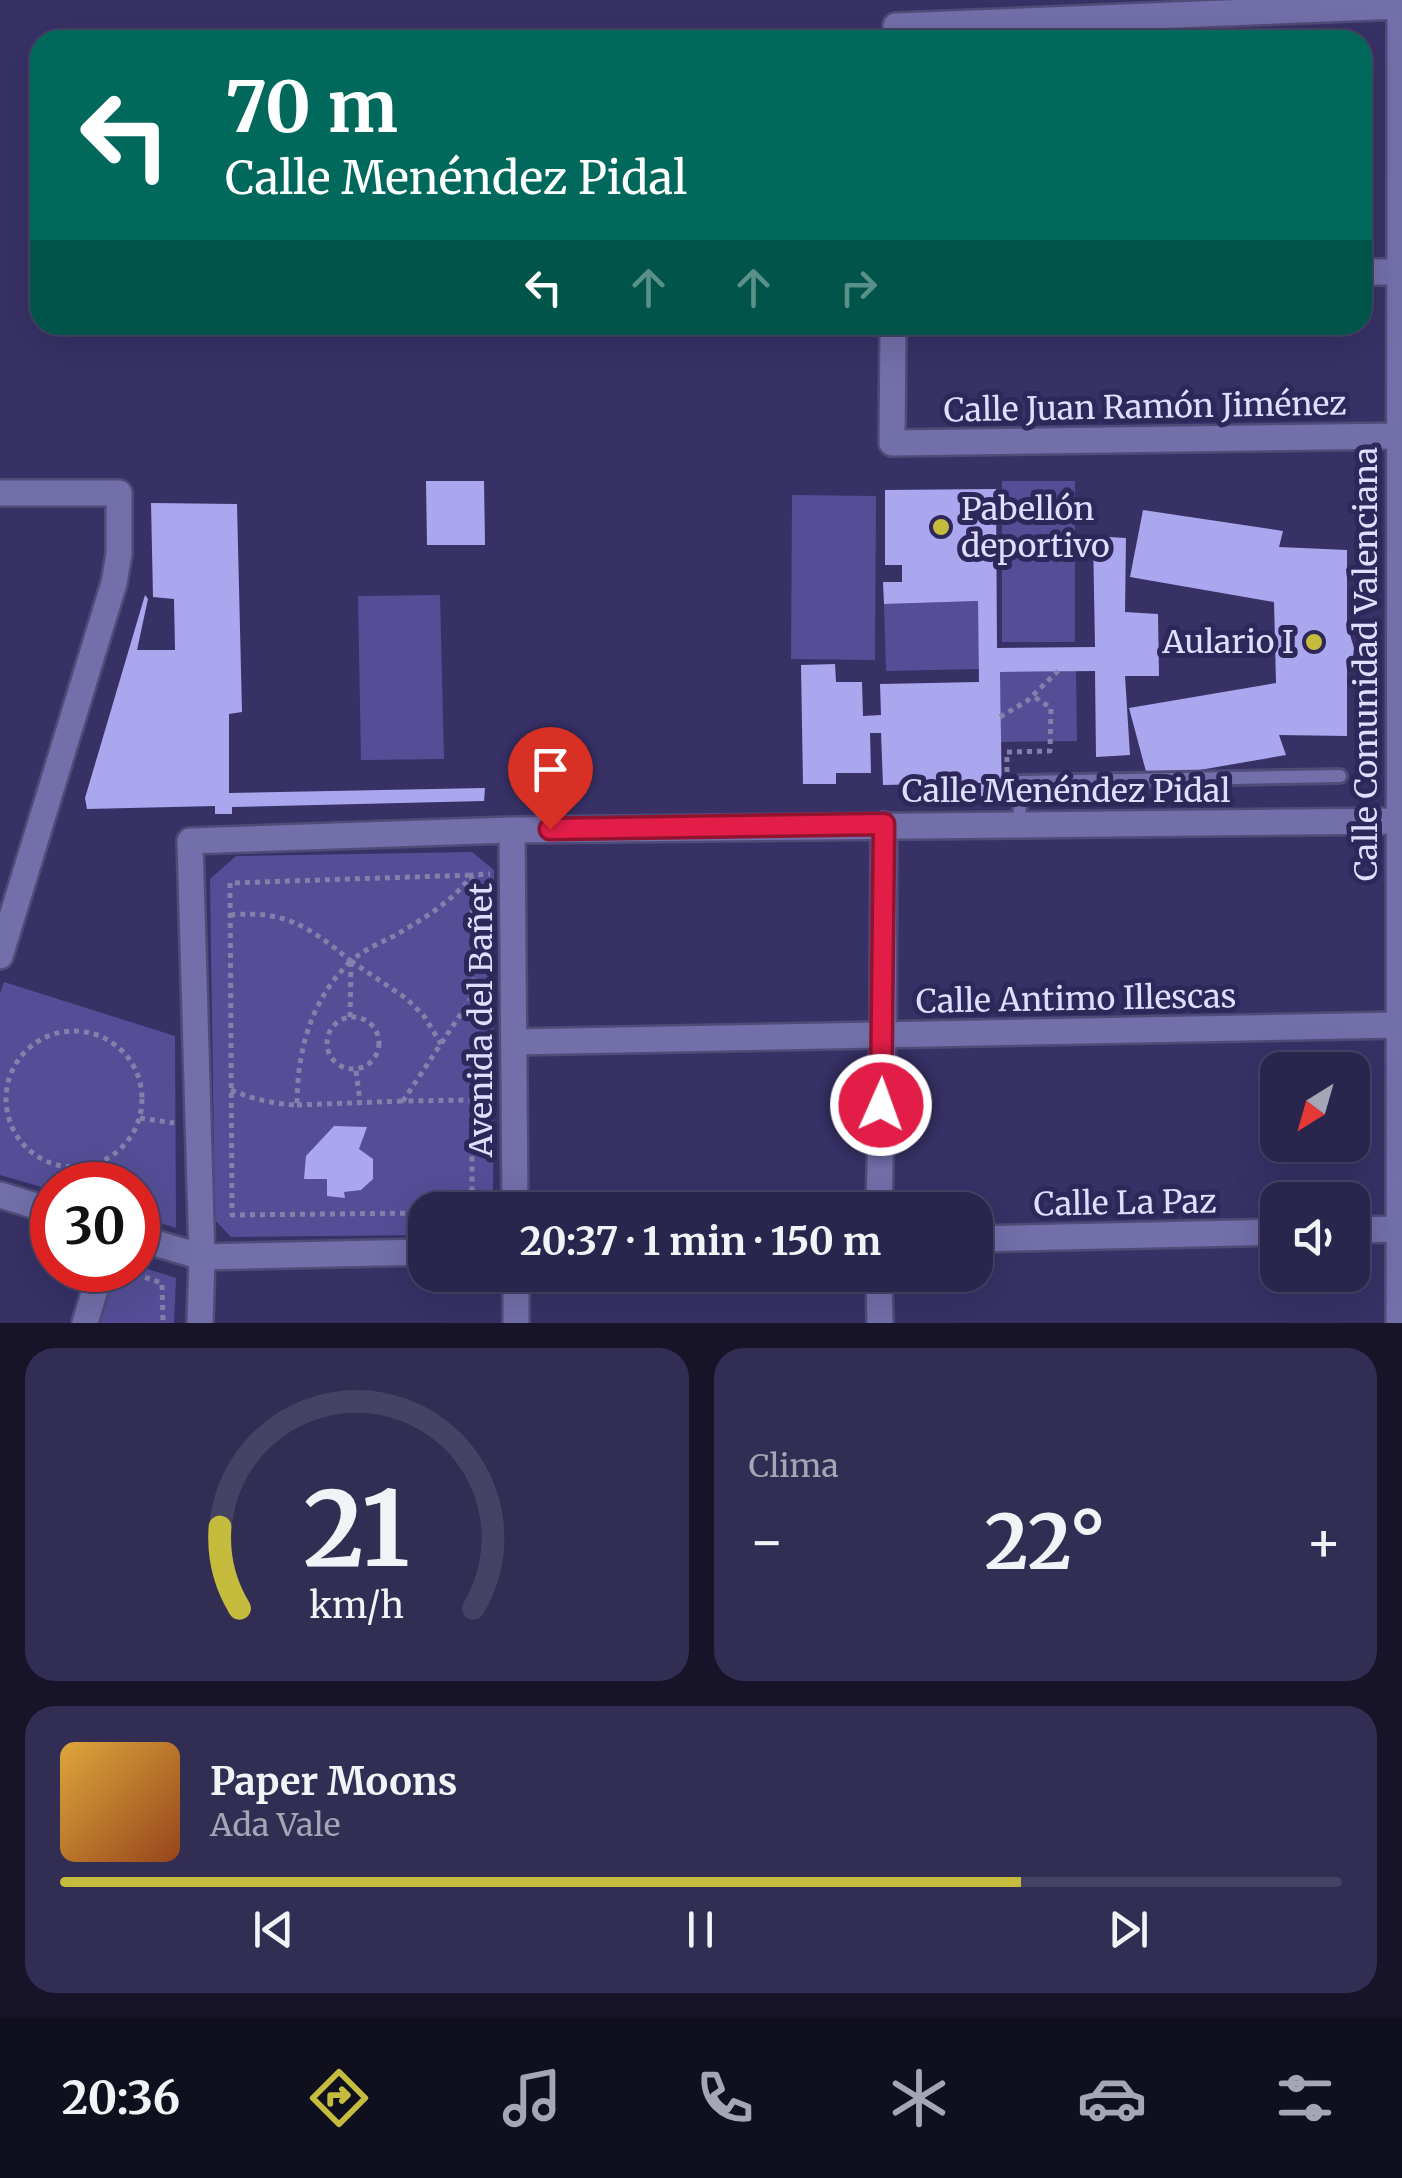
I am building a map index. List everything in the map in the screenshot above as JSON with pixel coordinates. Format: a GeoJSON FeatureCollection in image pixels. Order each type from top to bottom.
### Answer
{"type":"FeatureCollection","features":[{"type":"Feature","properties":{"kind":"street"},"geometry":{"type":"LineString","coordinates":[[895,0],[896,30]]}},
{"type":"Feature","properties":{"kind":"street"},"geometry":{"type":"LineString","coordinates":[[917,30],[1060,10],[1401,6]]}},
{"type":"Feature","properties":{"kind":"street","name":"Calle Comunidad Valenciana"},"geometry":{"type":"LineString","coordinates":[[1399,1323],[1401,6]]}},
{"type":"Feature","properties":{"kind":"street"},"geometry":{"type":"LineString","coordinates":[[1372,272],[1399,272]]}},
{"type":"Feature","properties":{"kind":"street","name":"Calle Juan Ramón Jiménez"},"geometry":{"type":"LineString","coordinates":[[893,335],[892,443],[1399,436]]}},
{"type":"Feature","properties":{"kind":"street"},"geometry":{"type":"LineString","coordinates":[[0,493],[118,493],[120,554],[0,956]]}},
{"type":"Feature","properties":{"kind":"street","name":"Calle Menéndez Pidal"},"geometry":{"type":"LineString","coordinates":[[202,1257],[190,841],[512,830],[1400,821]]}},
{"type":"Feature","properties":{"kind":"street"},"geometry":{"type":"LineString","coordinates":[[879,1192],[884,824]]}},
{"type":"Feature","properties":{"kind":"street","name":"Avenida del Bañet"},"geometry":{"type":"LineString","coordinates":[[512,830],[515,1192]]}},
{"type":"Feature","properties":{"kind":"street","name":"Calle Antimo Illescas"},"geometry":{"type":"LineString","coordinates":[[514,1042],[1399,1025]]}},
{"type":"Feature","properties":{"kind":"street"},"geometry":{"type":"LineString","coordinates":[[0,1195],[30,1205]]}},
{"type":"Feature","properties":{"kind":"street"},"geometry":{"type":"LineString","coordinates":[[1370,1230],[1400,1229]]}},
{"type":"Feature","properties":{"kind":"street","name":"Calle La Paz"},"geometry":{"type":"LineString","coordinates":[[993,1239],[1260,1232]]}},
{"type":"Feature","properties":{"kind":"street"},"geometry":{"type":"LineString","coordinates":[[160,1245],[202,1257],[408,1252]]}},
{"type":"Feature","properties":{"kind":"street"},"geometry":{"type":"LineString","coordinates":[[200,1323],[202,1257]]}},
{"type":"Feature","properties":{"kind":"street"},"geometry":{"type":"LineString","coordinates":[[85,1323],[94,1292]]}},
{"type":"Feature","properties":{"kind":"street"},"geometry":{"type":"LineString","coordinates":[[516,1292],[516,1323]]}},
{"type":"Feature","properties":{"kind":"street"},"geometry":{"type":"LineString","coordinates":[[879,1292],[880,1323]]}},
{"type":"Feature","properties":{"kind":"lane"},"geometry":{"type":"LineString","coordinates":[[1012,824],[1021,782],[1340,776]]}},
{"type":"Feature","properties":{"kind":"path"},"geometry":{"type":"LineString","coordinates":[[1000,716],[1033,696],[1058,671]]}},
{"type":"Feature","properties":{"kind":"path"},"geometry":{"type":"LineString","coordinates":[[1012,824],[1007,752],[1050,751],[1051,708],[1033,696]]}},
{"type":"Feature","properties":{"kind":"path"},"geometry":{"type":"LineString","coordinates":[[408,1212],[232,1215],[230,883],[472,875]]}},
{"type":"Feature","properties":{"kind":"path"},"geometry":{"type":"LineString","coordinates":[[297,1104],[304,1040],[328,988],[366,948],[442,906],[472,875]]}},
{"type":"Feature","properties":{"kind":"path"},"geometry":{"type":"LineString","coordinates":[[403,1101],[474,994],[472,875]]}},
{"type":"Feature","properties":{"kind":"path"},"geometry":{"type":"LineString","coordinates":[[230,915],[293,920],[313,931],[407,999],[424,1016],[441,1044]]}},
{"type":"Feature","properties":{"kind":"path"},"geometry":{"type":"LineString","coordinates":[[350,1017],[351,960]]}},
{"type":"Feature","properties":{"kind":"path"},"geometry":{"type":"LineString","coordinates":[[350,1017],[369,1022],[379,1044],[373,1060],[356,1069],[334,1062],[326,1047],[329,1031],[337,1021],[350,1017]]}},
{"type":"Feature","properties":{"kind":"path"},"geometry":{"type":"LineString","coordinates":[[81,1031],[112,1043],[129,1059],[139,1079],[142,1110],[124,1147],[106,1160],[88,1166],[63,1167],[30,1152],[12,1128],[6,1112],[9,1078],[26,1051],[45,1037],[81,1031]]}},
{"type":"Feature","properties":{"kind":"path"},"geometry":{"type":"LineString","coordinates":[[356,1069],[360,1102]]}},
{"type":"Feature","properties":{"kind":"path"},"geometry":{"type":"LineString","coordinates":[[0,1076],[9,1078]]}},
{"type":"Feature","properties":{"kind":"path"},"geometry":{"type":"LineString","coordinates":[[232,1090],[277,1104],[472,1100],[472,1192]]}},
{"type":"Feature","properties":{"kind":"path"},"geometry":{"type":"LineString","coordinates":[[160,1281],[163,1323]]}},
{"type":"Feature","properties":{"kind":"shaded area"},"geometry":{"type":"Polygon","coordinates":[[[1002,481],[1075,481],[1075,642],[1002,642],[1002,481]]]}},
{"type":"Feature","properties":{"kind":"shaded area"},"geometry":{"type":"Polygon","coordinates":[[[792,495],[876,496],[875,660],[791,659],[792,495]]]}},
{"type":"Feature","properties":{"kind":"shaded area"},"geometry":{"type":"Polygon","coordinates":[[[440,595],[444,759],[361,760],[358,596],[440,595]]]}},
{"type":"Feature","properties":{"kind":"shaded area"},"geometry":{"type":"Polygon","coordinates":[[[978,601],[980,669],[886,671],[884,604],[978,601]]]}},
{"type":"Feature","properties":{"kind":"shaded area"},"geometry":{"type":"Polygon","coordinates":[[[1076,671],[1077,741],[1001,742],[1000,672],[1076,671]]]}},
{"type":"Feature","properties":{"kind":"shaded area"},"geometry":{"type":"Polygon","coordinates":[[[472,852],[494,870],[493,1192],[408,1192],[408,1235],[231,1237],[215,1220],[210,879],[236,856],[472,852]]]}},
{"type":"Feature","properties":{"kind":"shaded area"},"geometry":{"type":"Polygon","coordinates":[[[4,982],[175,1036],[176,1228],[160,1223],[160,1162],[30,1162],[30,1184],[0,1175],[0,993],[4,982]]]}},
{"type":"Feature","properties":{"kind":"shaded area"},"geometry":{"type":"Polygon","coordinates":[[[160,1273],[176,1278],[174,1323],[99,1323],[109,1292],[160,1292],[160,1273]]]}},
{"type":"Feature","properties":{"kind":"building"},"geometry":{"type":"Polygon","coordinates":[[[426,481],[484,481],[485,545],[427,545],[426,481]]]}},
{"type":"Feature","properties":{"kind":"building"},"geometry":{"type":"Polygon","coordinates":[[[996,489],[997,648],[1095,647],[1093,536],[1126,538],[1125,612],[1158,614],[1159,676],[1125,676],[1130,755],[1096,757],[1095,671],[1000,672],[1002,803],[981,803],[981,783],[883,785],[881,733],[870,733],[871,773],[836,773],[836,784],[803,784],[801,665],[835,664],[836,682],[862,682],[863,716],[881,715],[880,684],[979,682],[978,601],[884,604],[883,582],[902,582],[902,565],[885,565],[885,490],[996,489]]]}},
{"type":"Feature","properties":{"kind":"building"},"geometry":{"type":"Polygon","coordinates":[[[151,503],[237,504],[242,712],[229,714],[229,793],[485,788],[484,801],[232,807],[232,814],[215,814],[215,806],[87,809],[85,798],[145,595],[148,599],[137,650],[175,650],[174,599],[153,597],[151,503]]]}},
{"type":"Feature","properties":{"kind":"building","name":"Aulario I"},"geometry":{"type":"Polygon","coordinates":[[[1143,510],[1283,531],[1279,547],[1347,550],[1347,625],[1354,648],[1347,667],[1347,736],[1279,735],[1286,755],[1148,779],[1129,708],[1276,683],[1274,602],[1130,577],[1143,510]]]}},
{"type":"Feature","properties":{"kind":"building"},"geometry":{"type":"Polygon","coordinates":[[[334,1126],[367,1127],[359,1149],[373,1159],[373,1179],[361,1190],[344,1192],[345,1198],[327,1196],[327,1179],[304,1179],[306,1156],[334,1126]]]}},
{"type":"Feature","properties":{"kind":"place","name":"Pabellón deportivo"},"geometry":{"type":"Point","coordinates":[941,527]}},
{"type":"Feature","properties":{"kind":"place","name":"Aulario I"},"geometry":{"type":"Point","coordinates":[1314,642]}},
{"type":"Feature","properties":{"kind":"route"},"geometry":{"type":"LineString","coordinates":[[550,829],[884,824],[881,1105]]}}]}
